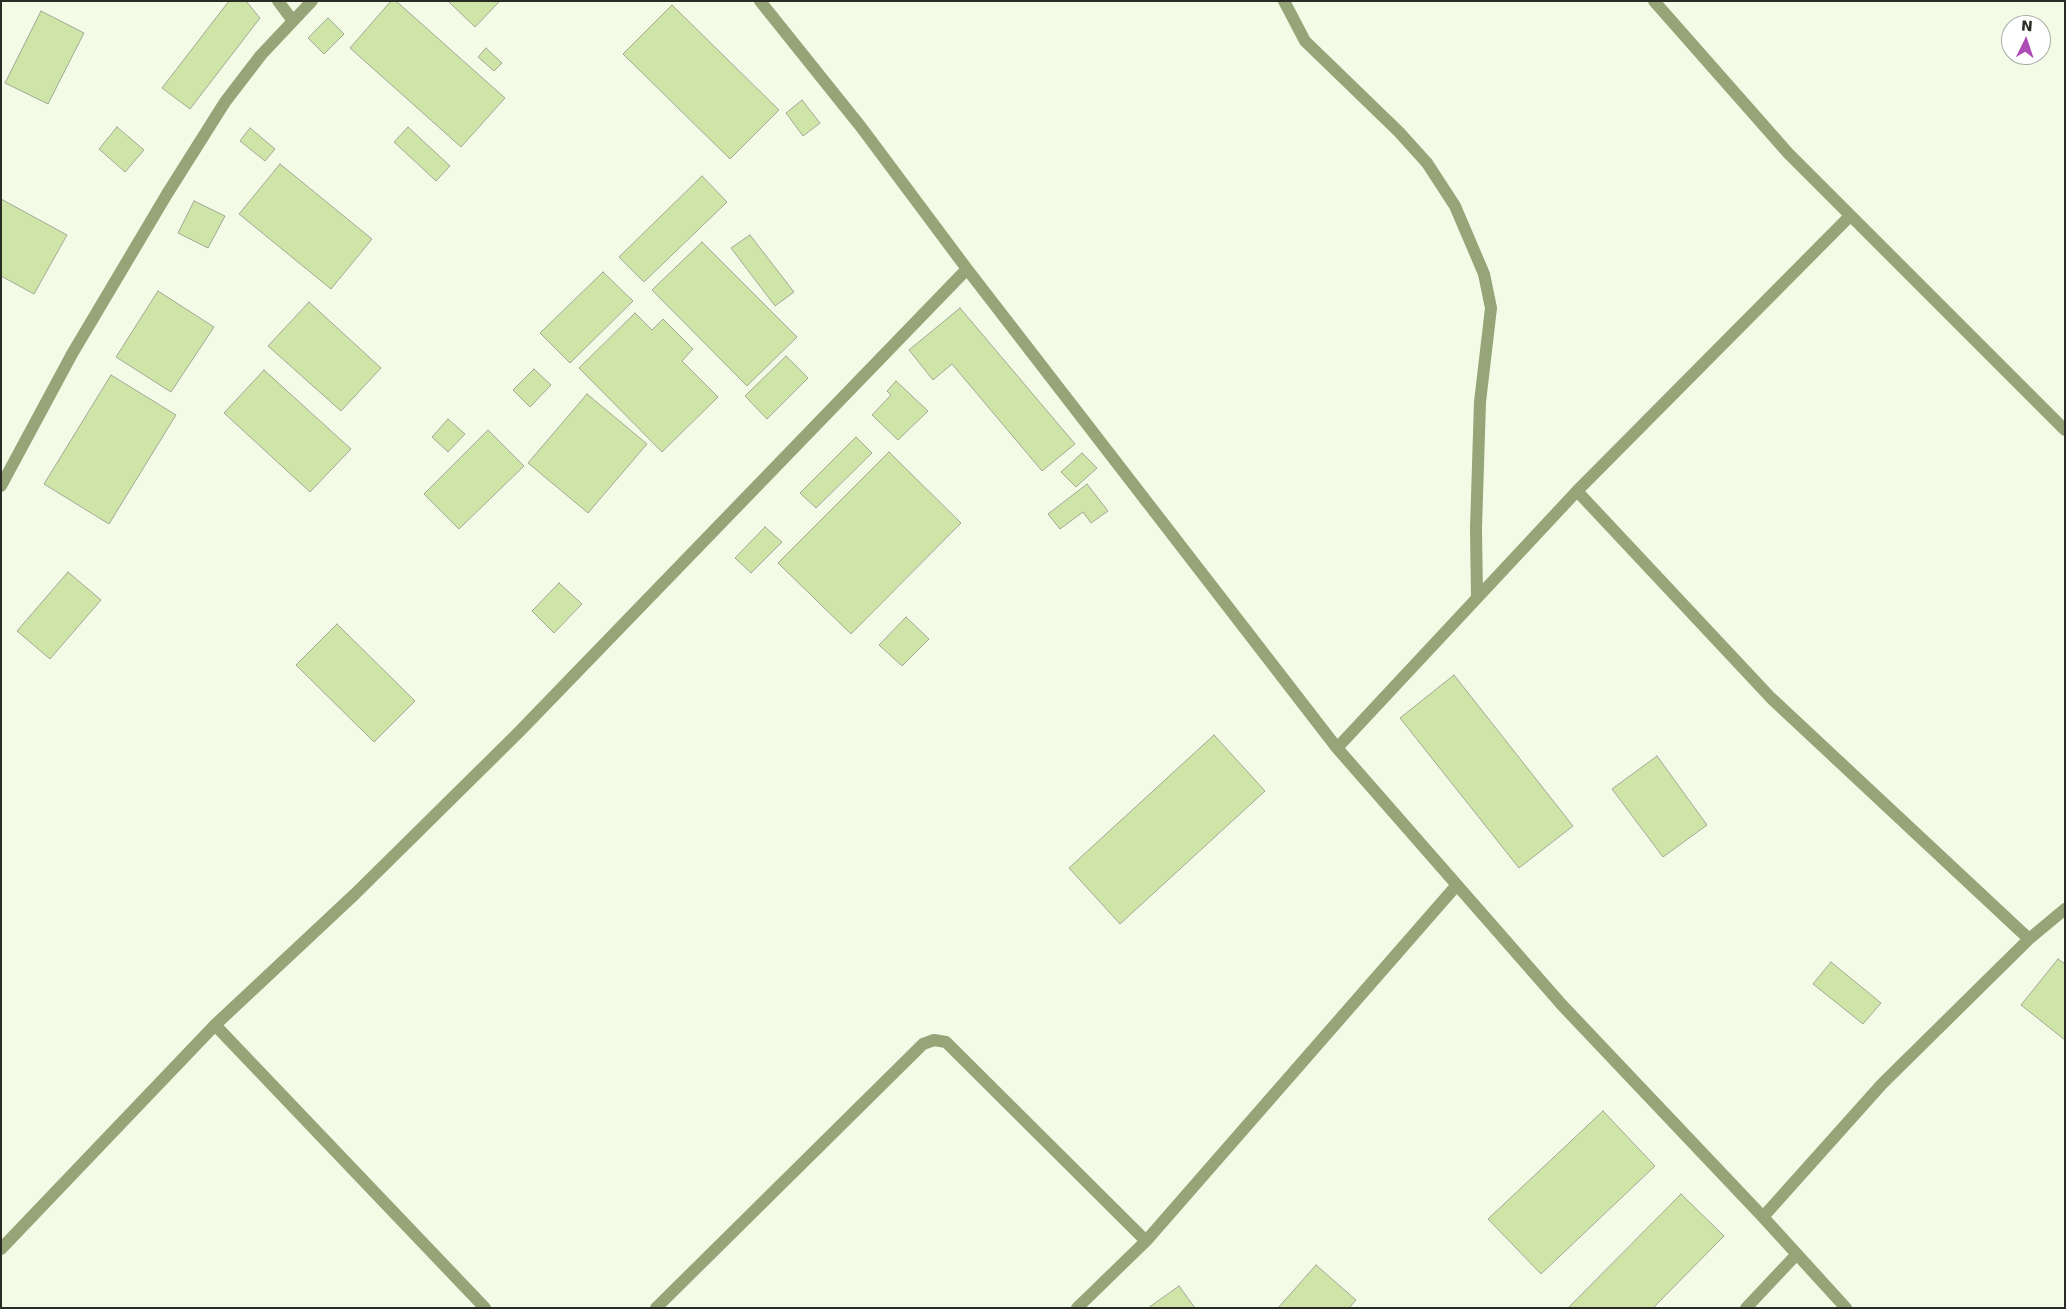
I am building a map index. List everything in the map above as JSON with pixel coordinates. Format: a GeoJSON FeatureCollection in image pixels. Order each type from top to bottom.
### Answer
{"type":"FeatureCollection","features":[{"type":"Feature","properties":{"kind":"street"},"geometry":{"type":"LineString","coordinates":[[278,1],[293,21]]}},
{"type":"Feature","properties":{"kind":"street"},"geometry":{"type":"LineString","coordinates":[[1,486],[72,354],[167,194],[225,102],[261,55],[312,1]]}},
{"type":"Feature","properties":{"kind":"street"},"geometry":{"type":"LineString","coordinates":[[760,1],[862,127],[967,269],[1337,748],[1562,1005],[1763,1217],[1846,1308]]}},
{"type":"Feature","properties":{"kind":"street"},"geometry":{"type":"LineString","coordinates":[[1284,1],[1305,41],[1399,132],[1427,163],[1455,206],[1484,274],[1491,308],[1480,402],[1476,528],[1477,598]]}},
{"type":"Feature","properties":{"kind":"street"},"geometry":{"type":"LineString","coordinates":[[1654,1],[1788,153],[2065,430]]}},
{"type":"Feature","properties":{"kind":"street"},"geometry":{"type":"LineString","coordinates":[[1337,748],[1577,491],[1850,216]]}},
{"type":"Feature","properties":{"kind":"street"},"geometry":{"type":"LineString","coordinates":[[1,1248],[215,1025],[355,894],[519,732],[967,269]]}},
{"type":"Feature","properties":{"kind":"street"},"geometry":{"type":"LineString","coordinates":[[1577,491],[1770,698],[2029,939]]}},
{"type":"Feature","properties":{"kind":"street"},"geometry":{"type":"LineString","coordinates":[[1077,1308],[1146,1240],[1456,886]]}},
{"type":"Feature","properties":{"kind":"street"},"geometry":{"type":"LineString","coordinates":[[1763,1217],[1882,1084],[2029,939],[2065,910]]}},
{"type":"Feature","properties":{"kind":"street"},"geometry":{"type":"LineString","coordinates":[[215,1025],[485,1308]]}},
{"type":"Feature","properties":{"kind":"street"},"geometry":{"type":"LineString","coordinates":[[656,1308],[923,1044],[934,1040],[946,1042],[1146,1240]]}},
{"type":"Feature","properties":{"kind":"street"},"geometry":{"type":"LineString","coordinates":[[1746,1308],[1796,1255]]}},
{"type":"Feature","properties":{"kind":"building"},"geometry":{"type":"Polygon","coordinates":[[[229,1],[246,1],[260,18],[190,109],[162,88],[229,1]]]}},
{"type":"Feature","properties":{"kind":"building"},"geometry":{"type":"Polygon","coordinates":[[[391,1],[396,1],[505,98],[461,147],[350,48],[391,1]]]}},
{"type":"Feature","properties":{"kind":"building"},"geometry":{"type":"Polygon","coordinates":[[[448,1],[500,1],[475,27],[448,1]]]}},
{"type":"Feature","properties":{"kind":"building"},"geometry":{"type":"Polygon","coordinates":[[[672,5],[779,110],[730,159],[623,54],[672,5]]]}},
{"type":"Feature","properties":{"kind":"building"},"geometry":{"type":"Polygon","coordinates":[[[41,11],[84,33],[48,104],[5,83],[41,11]]]}},
{"type":"Feature","properties":{"kind":"building"},"geometry":{"type":"Polygon","coordinates":[[[328,18],[344,34],[324,54],[308,38],[328,18]]]}},
{"type":"Feature","properties":{"kind":"building"},"geometry":{"type":"Polygon","coordinates":[[[486,48],[502,63],[494,71],[478,57],[486,48]]]}},
{"type":"Feature","properties":{"kind":"building"},"geometry":{"type":"Polygon","coordinates":[[[802,100],[820,123],[803,136],[786,113],[802,100]]]}},
{"type":"Feature","properties":{"kind":"building"},"geometry":{"type":"Polygon","coordinates":[[[117,127],[144,150],[125,172],[99,149],[117,127]]]}},
{"type":"Feature","properties":{"kind":"building"},"geometry":{"type":"Polygon","coordinates":[[[408,127],[450,166],[436,181],[394,142],[408,127]]]}},
{"type":"Feature","properties":{"kind":"building"},"geometry":{"type":"Polygon","coordinates":[[[250,128],[275,149],[265,161],[240,141],[250,128]]]}},
{"type":"Feature","properties":{"kind":"building"},"geometry":{"type":"Polygon","coordinates":[[[280,164],[372,239],[331,289],[239,214],[280,164]]]}},
{"type":"Feature","properties":{"kind":"building"},"geometry":{"type":"Polygon","coordinates":[[[702,176],[727,202],[644,282],[619,257],[702,176]]]}},
{"type":"Feature","properties":{"kind":"building"},"geometry":{"type":"Polygon","coordinates":[[[1,199],[67,235],[34,294],[1,276],[1,199]]]}},
{"type":"Feature","properties":{"kind":"building"},"geometry":{"type":"Polygon","coordinates":[[[194,201],[225,216],[208,248],[178,233],[194,201]]]}},
{"type":"Feature","properties":{"kind":"building"},"geometry":{"type":"Polygon","coordinates":[[[750,235],[794,292],[775,306],[731,248],[750,235]]]}},
{"type":"Feature","properties":{"kind":"building"},"geometry":{"type":"Polygon","coordinates":[[[702,242],[797,337],[747,386],[652,290],[702,242]]]}},
{"type":"Feature","properties":{"kind":"building"},"geometry":{"type":"Polygon","coordinates":[[[603,272],[633,301],[570,363],[540,333],[603,272]]]}},
{"type":"Feature","properties":{"kind":"building"},"geometry":{"type":"Polygon","coordinates":[[[158,291],[214,327],[171,392],[116,357],[158,291]]]}},
{"type":"Feature","properties":{"kind":"building"},"geometry":{"type":"Polygon","coordinates":[[[309,302],[381,368],[341,411],[268,346],[309,302]]]}},
{"type":"Feature","properties":{"kind":"building"},"geometry":{"type":"Polygon","coordinates":[[[960,308],[1075,444],[1042,471],[952,364],[933,380],[909,350],[960,308]]]}},
{"type":"Feature","properties":{"kind":"building"},"geometry":{"type":"Polygon","coordinates":[[[635,313],[652,330],[663,319],[693,349],[682,361],[718,397],[662,452],[579,368],[635,313]]]}},
{"type":"Feature","properties":{"kind":"building"},"geometry":{"type":"Polygon","coordinates":[[[786,356],[808,378],[767,419],[745,396],[786,356]]]}},
{"type":"Feature","properties":{"kind":"building"},"geometry":{"type":"Polygon","coordinates":[[[534,369],[551,385],[530,407],[513,390],[534,369]]]}},
{"type":"Feature","properties":{"kind":"building"},"geometry":{"type":"Polygon","coordinates":[[[264,370],[351,449],[310,492],[224,413],[264,370]]]}},
{"type":"Feature","properties":{"kind":"building"},"geometry":{"type":"Polygon","coordinates":[[[111,375],[176,415],[109,524],[44,484],[111,375]]]}},
{"type":"Feature","properties":{"kind":"building"},"geometry":{"type":"Polygon","coordinates":[[[896,381],[928,411],[898,440],[872,415],[891,395],[887,391],[896,381]]]}},
{"type":"Feature","properties":{"kind":"building"},"geometry":{"type":"Polygon","coordinates":[[[587,394],[647,444],[588,513],[528,463],[587,394]]]}},
{"type":"Feature","properties":{"kind":"building"},"geometry":{"type":"Polygon","coordinates":[[[448,419],[465,434],[448,452],[432,437],[448,419]]]}},
{"type":"Feature","properties":{"kind":"building"},"geometry":{"type":"Polygon","coordinates":[[[488,430],[524,466],[459,529],[424,494],[488,430]]]}},
{"type":"Feature","properties":{"kind":"building"},"geometry":{"type":"Polygon","coordinates":[[[856,437],[872,453],[816,508],[800,493],[856,437]]]}},
{"type":"Feature","properties":{"kind":"building"},"geometry":{"type":"Polygon","coordinates":[[[889,452],[961,523],[851,634],[778,563],[889,452]]]}},
{"type":"Feature","properties":{"kind":"building"},"geometry":{"type":"Polygon","coordinates":[[[1082,453],[1097,468],[1076,487],[1061,472],[1082,453]]]}},
{"type":"Feature","properties":{"kind":"building"},"geometry":{"type":"Polygon","coordinates":[[[1087,484],[1108,511],[1091,523],[1083,512],[1060,529],[1048,514],[1087,484]]]}},
{"type":"Feature","properties":{"kind":"building"},"geometry":{"type":"Polygon","coordinates":[[[765,527],[782,542],[751,573],[735,558],[765,527]]]}},
{"type":"Feature","properties":{"kind":"building"},"geometry":{"type":"Polygon","coordinates":[[[68,572],[101,600],[50,659],[17,631],[68,572]]]}},
{"type":"Feature","properties":{"kind":"building"},"geometry":{"type":"Polygon","coordinates":[[[559,583],[582,604],[554,633],[532,611],[559,583]]]}},
{"type":"Feature","properties":{"kind":"building"},"geometry":{"type":"Polygon","coordinates":[[[906,617],[929,639],[902,666],[879,645],[906,617]]]}},
{"type":"Feature","properties":{"kind":"building"},"geometry":{"type":"Polygon","coordinates":[[[337,624],[415,701],[374,742],[296,665],[337,624]]]}},
{"type":"Feature","properties":{"kind":"building"},"geometry":{"type":"Polygon","coordinates":[[[1454,675],[1573,826],[1519,868],[1400,718],[1454,675]]]}},
{"type":"Feature","properties":{"kind":"building"},"geometry":{"type":"Polygon","coordinates":[[[1214,735],[1265,791],[1120,924],[1069,868],[1214,735]]]}},
{"type":"Feature","properties":{"kind":"building"},"geometry":{"type":"Polygon","coordinates":[[[1657,756],[1707,825],[1663,857],[1612,789],[1657,756]]]}},
{"type":"Feature","properties":{"kind":"building"},"geometry":{"type":"Polygon","coordinates":[[[2058,959],[2065,964],[2065,1040],[2021,1005],[2058,959]]]}},
{"type":"Feature","properties":{"kind":"building"},"geometry":{"type":"Polygon","coordinates":[[[1831,962],[1881,1003],[1863,1024],[1813,984],[1831,962]]]}},
{"type":"Feature","properties":{"kind":"building"},"geometry":{"type":"Polygon","coordinates":[[[1603,1111],[1655,1166],[1541,1274],[1488,1219],[1603,1111]]]}},
{"type":"Feature","properties":{"kind":"building"},"geometry":{"type":"Polygon","coordinates":[[[1681,1194],[1724,1236],[1653,1308],[1568,1308],[1681,1194]]]}},
{"type":"Feature","properties":{"kind":"building"},"geometry":{"type":"Polygon","coordinates":[[[1316,1265],[1356,1300],[1349,1308],[1278,1308],[1316,1265]]]}},
{"type":"Feature","properties":{"kind":"building"},"geometry":{"type":"Polygon","coordinates":[[[1179,1286],[1195,1308],[1148,1308],[1179,1286]]]}}]}
